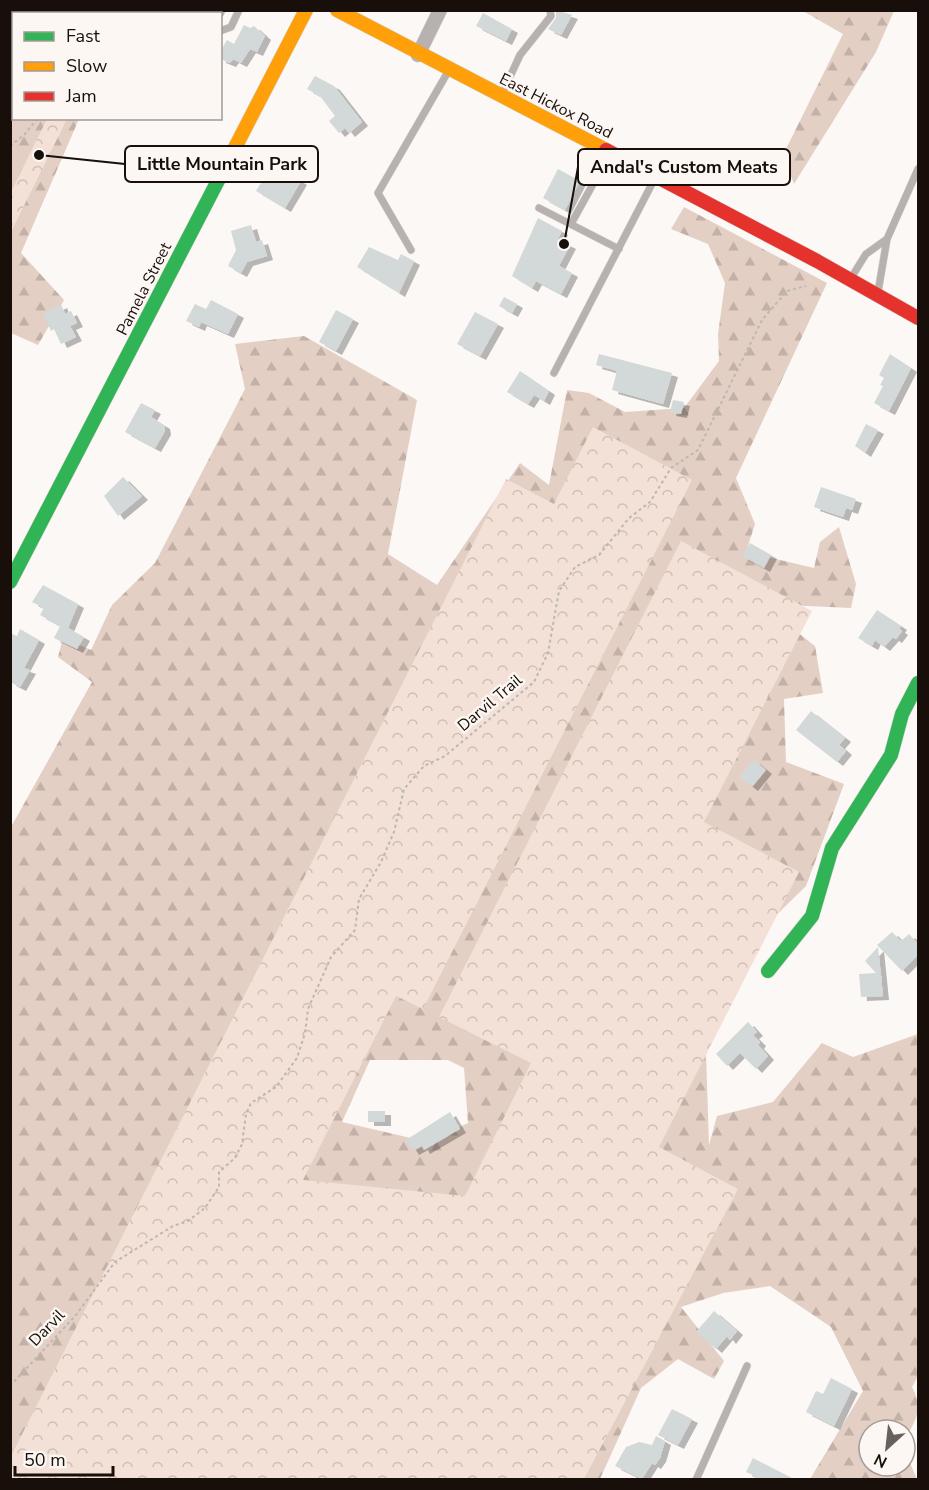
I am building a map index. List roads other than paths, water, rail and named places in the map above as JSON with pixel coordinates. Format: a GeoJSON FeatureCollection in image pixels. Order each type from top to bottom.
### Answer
{"type":"FeatureCollection","features":[{"type":"Feature","properties":{"kind":"street","name":"Pamela Street"},"geometry":{"type":"LineString","coordinates":[[10,582],[306,10]]}},
{"type":"Feature","properties":{"kind":"street","name":"East Hickox Road"},"geometry":{"type":"LineString","coordinates":[[337,10],[656,176],[850,279],[918,318]]}},
{"type":"Feature","properties":{"kind":"street"},"geometry":{"type":"LineString","coordinates":[[418,54],[440,10]]}},
{"type":"Feature","properties":{"kind":"street"},"geometry":{"type":"LineString","coordinates":[[768,970],[812,916],[832,848],[891,755],[902,714],[918,683]]}},
{"type":"Feature","properties":{"kind":"lane"},"geometry":{"type":"LineString","coordinates":[[222,31],[231,27],[239,10]]}},
{"type":"Feature","properties":{"kind":"lane"},"geometry":{"type":"LineString","coordinates":[[501,97],[520,55],[551,16],[550,10]]}},
{"type":"Feature","properties":{"kind":"lane"},"geometry":{"type":"LineString","coordinates":[[411,250],[378,193],[449,70]]}},
{"type":"Feature","properties":{"kind":"lane"},"geometry":{"type":"LineString","coordinates":[[571,224],[610,152]]}},
{"type":"Feature","properties":{"kind":"lane"},"geometry":{"type":"LineString","coordinates":[[878,295],[888,239],[918,169]]}},
{"type":"Feature","properties":{"kind":"lane"},"geometry":{"type":"LineString","coordinates":[[554,373],[656,176]]}},
{"type":"Feature","properties":{"kind":"lane"},"geometry":{"type":"LineString","coordinates":[[539,208],[619,249]]}},
{"type":"Feature","properties":{"kind":"lane"},"geometry":{"type":"LineString","coordinates":[[850,279],[866,254],[888,239]]}},
{"type":"Feature","properties":{"kind":"lane"},"geometry":{"type":"LineString","coordinates":[[696,1479],[747,1366]]}},
{"type":"Feature","properties":{"kind":"place","name":"Little Mountain Park"},"geometry":{"type":"Point","coordinates":[39,155]}},
{"type":"Feature","properties":{"kind":"place","name":"Andal's Custom Meats"},"geometry":{"type":"Point","coordinates":[564,244]}}]}
